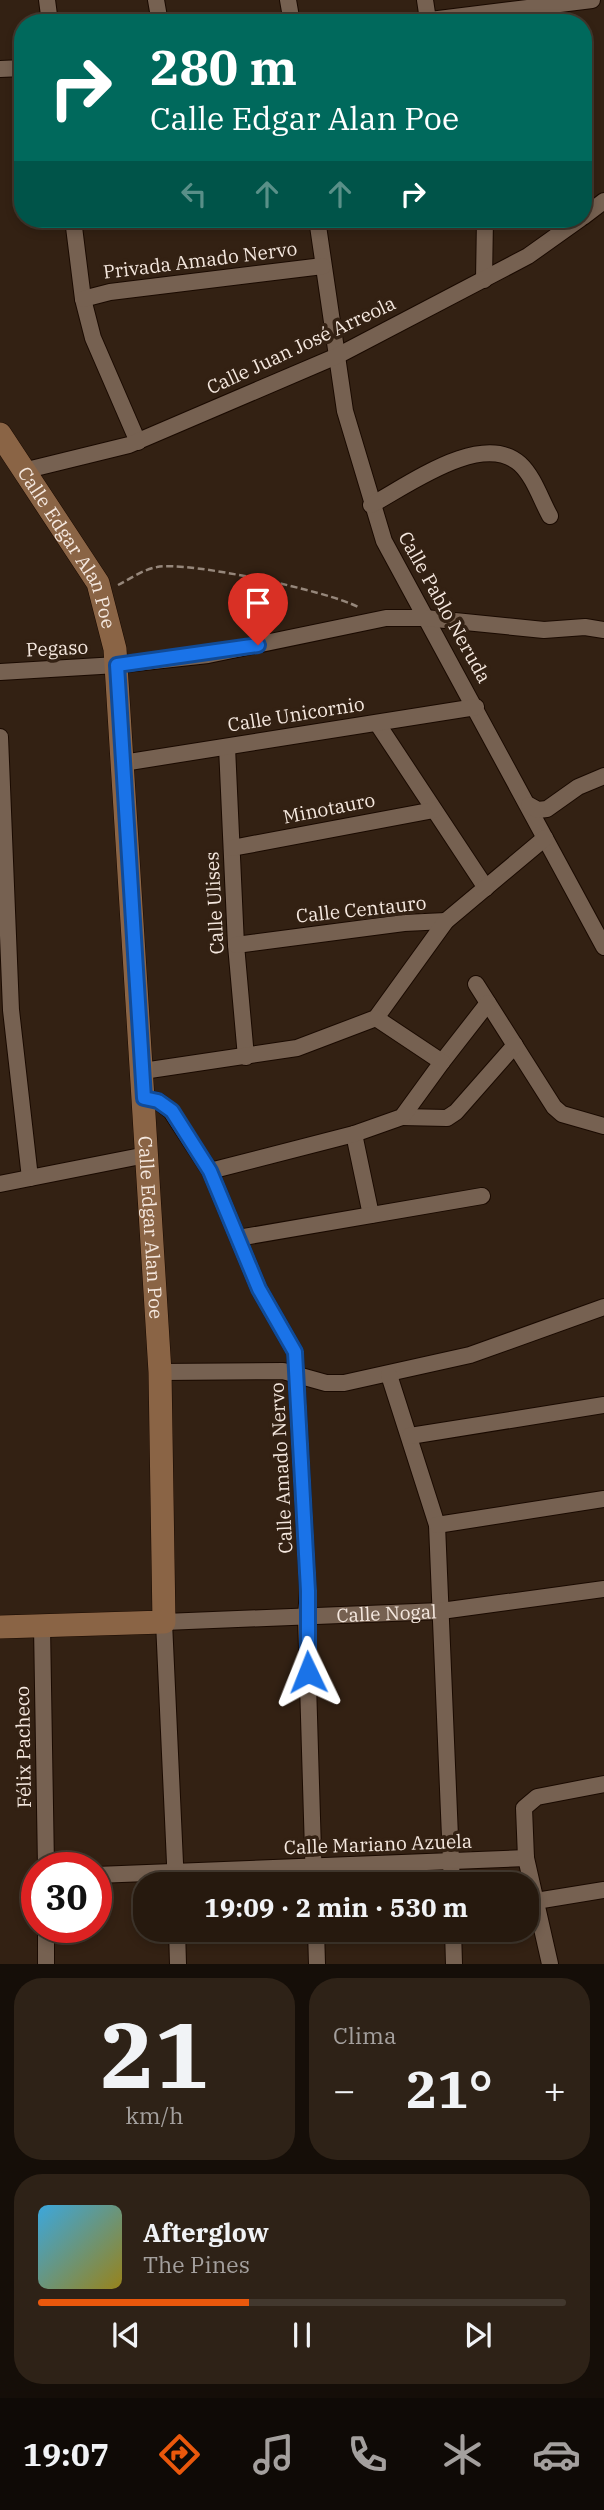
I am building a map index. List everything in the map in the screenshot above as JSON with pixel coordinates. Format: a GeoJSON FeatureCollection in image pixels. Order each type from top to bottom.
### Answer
{"type":"FeatureCollection","features":[{"type":"Feature","properties":{"kind":"street"},"geometry":{"type":"LineString","coordinates":[[505,14],[551,2],[592,0]]}},
{"type":"Feature","properties":{"kind":"street"},"geometry":{"type":"LineString","coordinates":[[74,228],[83,299],[100,359],[138,442]]}},
{"type":"Feature","properties":{"kind":"street","name":"Calle Pablo Neruda"},"geometry":{"type":"LineString","coordinates":[[318,228],[345,411],[371,505],[392,559],[476,707],[603,945]]}},
{"type":"Feature","properties":{"kind":"street"},"geometry":{"type":"LineString","coordinates":[[484,279],[485,228]]}},
{"type":"Feature","properties":{"kind":"street","name":"Calle Juan José Arreola"},"geometry":{"type":"LineString","coordinates":[[23,471],[138,442],[337,356],[528,256],[567,228]]}},
{"type":"Feature","properties":{"kind":"street","name":"Privada Amado Nervo"},"geometry":{"type":"LineString","coordinates":[[83,299],[110,292],[323,266]]}},
{"type":"Feature","properties":{"kind":"street","name":"Calle Edgar Alan Poe"},"geometry":{"type":"LineString","coordinates":[[0,434],[103,593],[117,665],[160,1372],[164,1622],[176,1872]]}},
{"type":"Feature","properties":{"kind":"street"},"geometry":{"type":"LineString","coordinates":[[371,505],[447,464],[471,455],[492,453],[506,456],[522,466],[550,516]]}},
{"type":"Feature","properties":{"kind":"street","name":"Pegaso"},"geometry":{"type":"LineString","coordinates":[[0,672],[117,665],[208,655],[307,636],[371,620],[425,618],[544,630],[585,627],[604,631]]}},
{"type":"Feature","properties":{"kind":"street","name":"Calle Unicornio"},"geometry":{"type":"LineString","coordinates":[[123,763],[476,707]]}},
{"type":"Feature","properties":{"kind":"street"},"geometry":{"type":"LineString","coordinates":[[377,723],[486,888]]}},
{"type":"Feature","properties":{"kind":"street"},"geometry":{"type":"LineString","coordinates":[[0,737],[11,1010],[30,1178]]}},
{"type":"Feature","properties":{"kind":"street","name":"Calle Ulises"},"geometry":{"type":"LineString","coordinates":[[227,747],[236,944],[246,1058]]}},
{"type":"Feature","properties":{"kind":"street"},"geometry":{"type":"LineString","coordinates":[[529,805],[538,810],[547,809],[578,787],[604,776]]}},
{"type":"Feature","properties":{"kind":"street","name":"Minotauro"},"geometry":{"type":"LineString","coordinates":[[232,848],[434,810]]}},
{"type":"Feature","properties":{"kind":"street","name":"Calle Centauro"},"geometry":{"type":"LineString","coordinates":[[236,944],[404,923],[446,921],[545,838]]}},
{"type":"Feature","properties":{"kind":"street"},"geometry":{"type":"LineString","coordinates":[[143,1071],[246,1058],[297,1048],[376,1018],[446,921]]}},
{"type":"Feature","properties":{"kind":"street"},"geometry":{"type":"LineString","coordinates":[[476,984],[554,1107],[562,1114],[604,1126]]}},
{"type":"Feature","properties":{"kind":"street"},"geometry":{"type":"LineString","coordinates":[[402,1118],[488,1003]]}},
{"type":"Feature","properties":{"kind":"street"},"geometry":{"type":"LineString","coordinates":[[376,1018],[442,1062]]}},
{"type":"Feature","properties":{"kind":"street"},"geometry":{"type":"LineString","coordinates":[[210,1171],[354,1134],[402,1118],[447,1118],[456,1112],[515,1045]]}},
{"type":"Feature","properties":{"kind":"street","name":"Calle Amado Nervo"},"geometry":{"type":"LineString","coordinates":[[144,1098],[158,1101],[172,1111],[210,1171],[259,1289],[295,1352],[308,1591],[306,1616],[313,1872]]}},
{"type":"Feature","properties":{"kind":"street"},"geometry":{"type":"LineString","coordinates":[[354,1134],[371,1215]]}},
{"type":"Feature","properties":{"kind":"street"},"geometry":{"type":"LineString","coordinates":[[0,1184],[146,1155]]}},
{"type":"Feature","properties":{"kind":"street"},"geometry":{"type":"LineString","coordinates":[[238,1238],[482,1196]]}},
{"type":"Feature","properties":{"kind":"street"},"geometry":{"type":"LineString","coordinates":[[160,1372],[282,1371],[336,1384],[389,1375],[470,1355],[604,1307]]}},
{"type":"Feature","properties":{"kind":"street"},"geometry":{"type":"LineString","coordinates":[[389,1375],[437,1525],[452,1872]]}},
{"type":"Feature","properties":{"kind":"street"},"geometry":{"type":"LineString","coordinates":[[410,1436],[604,1405]]}},
{"type":"Feature","properties":{"kind":"street"},"geometry":{"type":"LineString","coordinates":[[437,1525],[604,1499]]}},
{"type":"Feature","properties":{"kind":"street","name":"Calle Nogal"},"geometry":{"type":"LineString","coordinates":[[0,1627],[441,1611],[604,1590]]}},
{"type":"Feature","properties":{"kind":"street","name":"Félix Pacheco"},"geometry":{"type":"LineString","coordinates":[[42,1626],[46,1852]]}},
{"type":"Feature","properties":{"kind":"street"},"geometry":{"type":"LineString","coordinates":[[529,1872],[524,1814],[528,1803],[537,1797],[604,1784]]}},
{"type":"Feature","properties":{"kind":"street","name":"Calle Mariano Azuela"},"geometry":{"type":"LineString","coordinates":[[256,1872],[526,1858]]}},
{"type":"Feature","properties":{"kind":"street","name":"Calle Mariano Azuela"},"geometry":{"type":"LineString","coordinates":[[112,1876],[133,1877]]}},
{"type":"Feature","properties":{"kind":"street"},"geometry":{"type":"LineString","coordinates":[[539,1901],[604,1891]]}},
{"type":"Feature","properties":{"kind":"street"},"geometry":{"type":"LineString","coordinates":[[539,1914],[550,1964]]}},
{"type":"Feature","properties":{"kind":"street"},"geometry":{"type":"LineString","coordinates":[[177,1942],[178,1964]]}},
{"type":"Feature","properties":{"kind":"street"},"geometry":{"type":"LineString","coordinates":[[316,1942],[317,1964]]}},
{"type":"Feature","properties":{"kind":"street"},"geometry":{"type":"LineString","coordinates":[[453,1942],[454,1964]]}},
{"type":"Feature","properties":{"kind":"street"},"geometry":{"type":"LineString","coordinates":[[46,1943],[46,1964]]}},
{"type":"Feature","properties":{"kind":"path"},"geometry":{"type":"LineString","coordinates":[[103,593],[157,567],[219,572],[336,598],[358,608],[371,620]]}},
{"type":"Feature","properties":{"kind":"route"},"geometry":{"type":"LineString","coordinates":[[258,645],[208,655],[117,665],[144,1098],[158,1101],[172,1111],[210,1171],[259,1289],[295,1352],[308,1591],[308,1672]]}}]}
